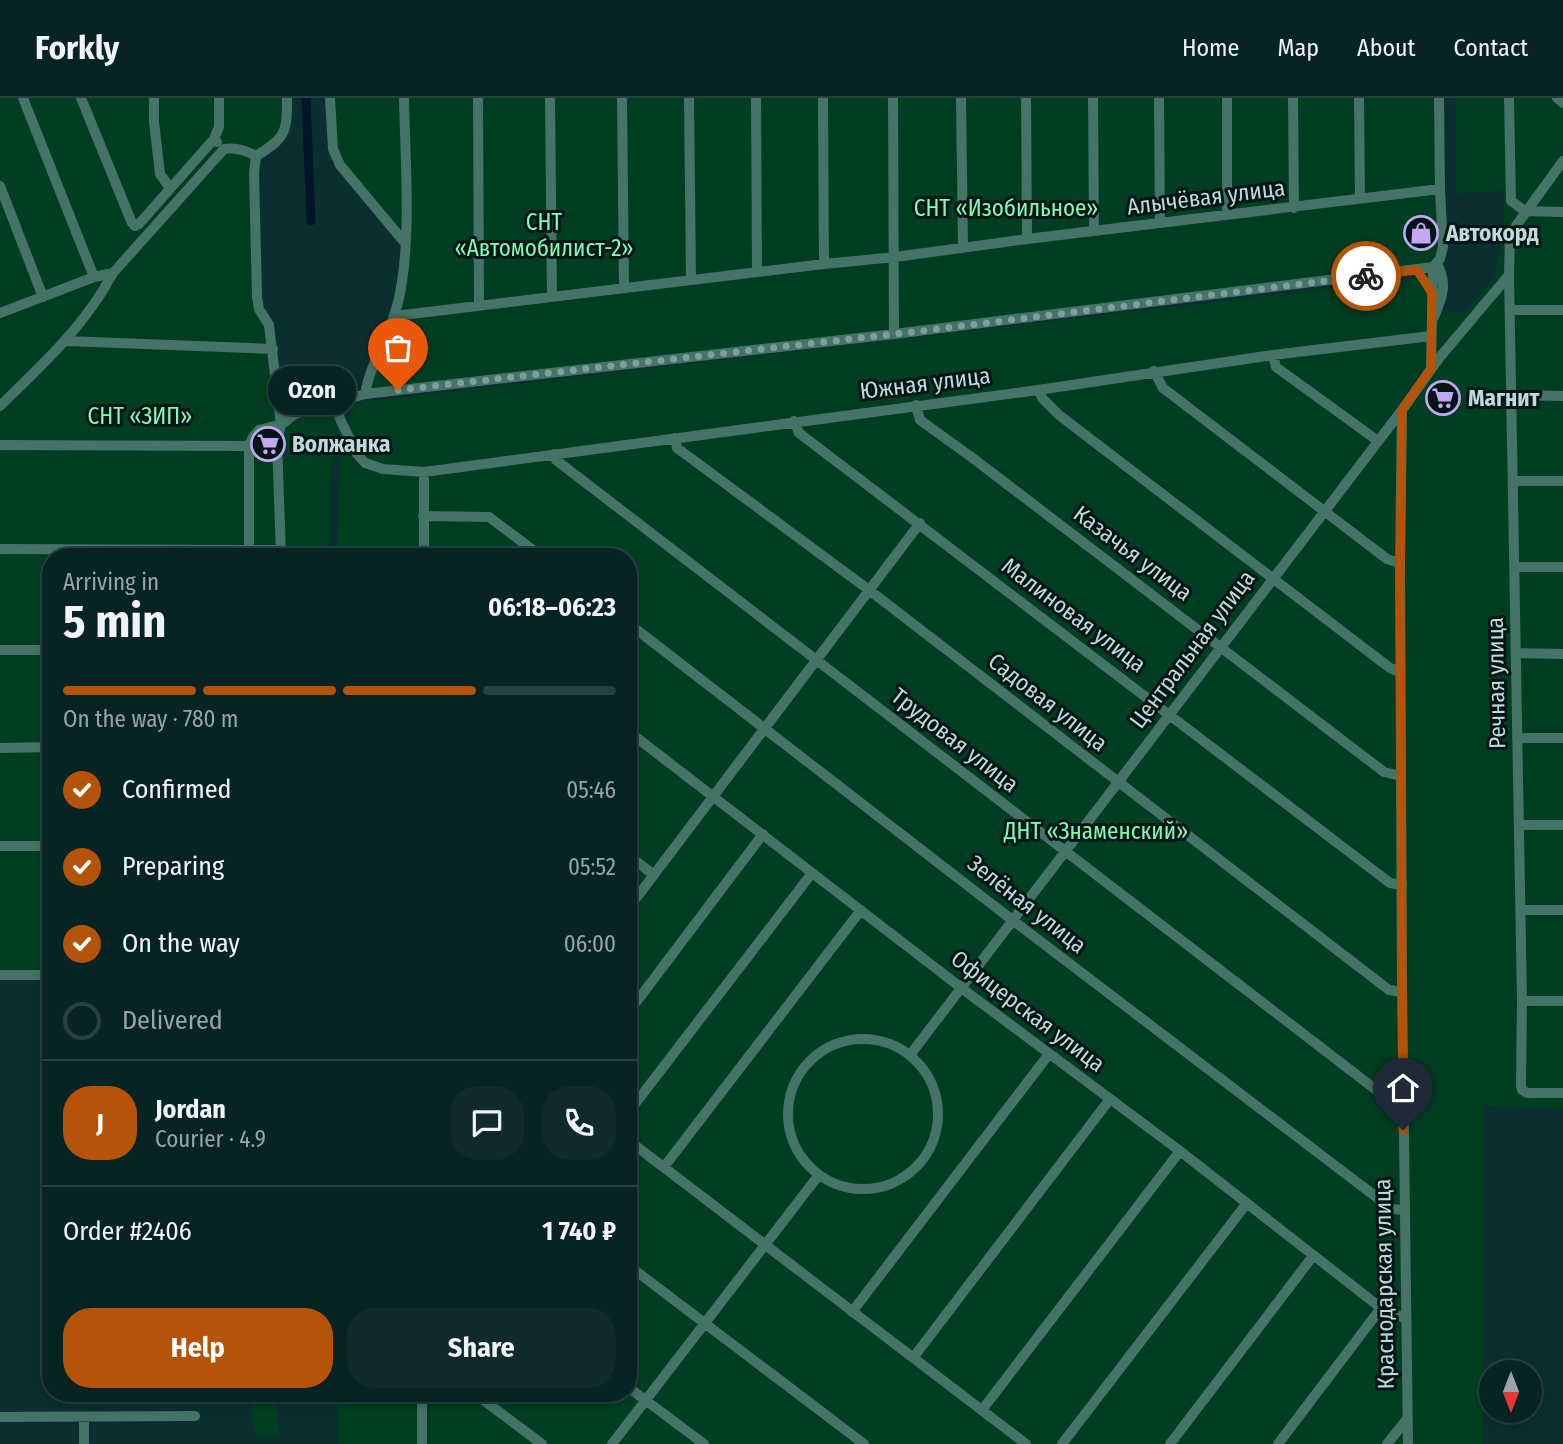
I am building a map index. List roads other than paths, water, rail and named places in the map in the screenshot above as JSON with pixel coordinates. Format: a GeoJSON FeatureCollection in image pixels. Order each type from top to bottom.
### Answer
{"type":"FeatureCollection","features":[{"type":"Feature","properties":{"kind":"street"},"geometry":{"type":"LineString","coordinates":[[23,98],[94,277]]}},
{"type":"Feature","properties":{"kind":"street"},"geometry":{"type":"LineString","coordinates":[[81,98],[135,226],[214,139],[219,127],[219,98]]}},
{"type":"Feature","properties":{"kind":"street"},"geometry":{"type":"LineString","coordinates":[[154,98],[160,174],[170,188]]}},
{"type":"Feature","properties":{"kind":"street"},"geometry":{"type":"LineString","coordinates":[[256,156],[277,143],[283,135],[287,126],[286,98]]}},
{"type":"Feature","properties":{"kind":"street"},"geometry":{"type":"LineString","coordinates":[[330,98],[333,149],[340,165],[405,243]]}},
{"type":"Feature","properties":{"kind":"street"},"geometry":{"type":"LineString","coordinates":[[365,394],[368,377],[395,316],[403,273],[404,98]]}},
{"type":"Feature","properties":{"kind":"street"},"geometry":{"type":"LineString","coordinates":[[478,98],[479,306]]}},
{"type":"Feature","properties":{"kind":"street"},"geometry":{"type":"LineString","coordinates":[[550,98],[552,296]]}},
{"type":"Feature","properties":{"kind":"street"},"geometry":{"type":"LineString","coordinates":[[622,98],[624,288]]}},
{"type":"Feature","properties":{"kind":"street"},"geometry":{"type":"LineString","coordinates":[[689,98],[691,280]]}},
{"type":"Feature","properties":{"kind":"street"},"geometry":{"type":"LineString","coordinates":[[756,98],[757,272]]}},
{"type":"Feature","properties":{"kind":"street"},"geometry":{"type":"LineString","coordinates":[[823,98],[824,264]]}},
{"type":"Feature","properties":{"kind":"street"},"geometry":{"type":"LineString","coordinates":[[893,98],[894,334]]}},
{"type":"Feature","properties":{"kind":"street"},"geometry":{"type":"LineString","coordinates":[[961,98],[963,248]]}},
{"type":"Feature","properties":{"kind":"street"},"geometry":{"type":"LineString","coordinates":[[1026,98],[1027,239]]}},
{"type":"Feature","properties":{"kind":"street"},"geometry":{"type":"LineString","coordinates":[[1093,98],[1094,231]]}},
{"type":"Feature","properties":{"kind":"street"},"geometry":{"type":"LineString","coordinates":[[1159,98],[1160,223]]}},
{"type":"Feature","properties":{"kind":"street"},"geometry":{"type":"LineString","coordinates":[[1227,98],[1227,215]]}},
{"type":"Feature","properties":{"kind":"street"},"geometry":{"type":"LineString","coordinates":[[1293,98],[1294,208]]}},
{"type":"Feature","properties":{"kind":"street"},"geometry":{"type":"LineString","coordinates":[[1359,98],[1360,198]]}},
{"type":"Feature","properties":{"kind":"street"},"geometry":{"type":"LineString","coordinates":[[1431,368],[1432,293],[1435,265],[1440,259],[1443,247],[1439,98]]}},
{"type":"Feature","properties":{"kind":"street"},"geometry":{"type":"LineString","coordinates":[[1509,98],[1511,201],[1525,211],[1563,212]]}},
{"type":"Feature","properties":{"kind":"street"},"geometry":{"type":"LineString","coordinates":[[1557,98],[1563,103]]}},
{"type":"Feature","properties":{"kind":"street"},"geometry":{"type":"LineString","coordinates":[[214,139],[224,149]]}},
{"type":"Feature","properties":{"kind":"street"},"geometry":{"type":"LineString","coordinates":[[0,406],[66,341],[102,294],[113,273],[224,149],[233,148],[256,156]]}},
{"type":"Feature","properties":{"kind":"street"},"geometry":{"type":"LineString","coordinates":[[256,156],[257,297],[259,309],[269,325],[281,425],[277,441],[281,548]]}},
{"type":"Feature","properties":{"kind":"street","name":"Речная улица"},"geometry":{"type":"LineString","coordinates":[[1563,161],[1525,211],[1510,237],[1509,275],[1522,1090],[1527,1093],[1563,1093]]}},
{"type":"Feature","properties":{"kind":"street"},"geometry":{"type":"LineString","coordinates":[[0,186],[43,297]]}},
{"type":"Feature","properties":{"kind":"street","name":"Алычёвая улица"},"geometry":{"type":"LineString","coordinates":[[395,316],[1440,189]]}},
{"type":"Feature","properties":{"kind":"street"},"geometry":{"type":"LineString","coordinates":[[249,548],[249,446],[253,437],[259,430],[281,425],[295,414],[365,394],[894,334],[1417,270],[1435,265]]}},
{"type":"Feature","properties":{"kind":"street"},"geometry":{"type":"LineString","coordinates":[[1432,323],[1444,290],[1444,281],[1435,265]]}},
{"type":"Feature","properties":{"kind":"street"},"geometry":{"type":"LineString","coordinates":[[1417,270],[1432,293]]}},
{"type":"Feature","properties":{"kind":"street"},"geometry":{"type":"LineString","coordinates":[[0,313],[94,277],[113,273]]}},
{"type":"Feature","properties":{"kind":"street","name":"Центральная улица"},"geometry":{"type":"LineString","coordinates":[[909,1055],[1012,919],[1066,853],[1431,368],[1509,275]]}},
{"type":"Feature","properties":{"kind":"street"},"geometry":{"type":"LineString","coordinates":[[1511,310],[1563,310]]}},
{"type":"Feature","properties":{"kind":"street","name":"Южная улица"},"geometry":{"type":"LineString","coordinates":[[336,401],[340,419],[357,454],[365,463],[383,469],[424,472],[1038,390],[1154,371],[1431,336]]}},
{"type":"Feature","properties":{"kind":"street"},"geometry":{"type":"LineString","coordinates":[[66,341],[273,349]]}},
{"type":"Feature","properties":{"kind":"street"},"geometry":{"type":"LineString","coordinates":[[1273,355],[1276,367],[1378,441]]}},
{"type":"Feature","properties":{"kind":"street"},"geometry":{"type":"LineString","coordinates":[[1154,371],[1163,388],[1387,559],[1400,563]]}},
{"type":"Feature","properties":{"kind":"street"},"geometry":{"type":"LineString","coordinates":[[1038,390],[1042,399],[1059,415],[1390,668],[1400,672]]}},
{"type":"Feature","properties":{"kind":"street"},"geometry":{"type":"LineString","coordinates":[[1512,396],[1563,396]]}},
{"type":"Feature","properties":{"kind":"street","name":"Казачья улица"},"geometry":{"type":"LineString","coordinates":[[916,405],[920,420],[1222,646],[1384,772],[1401,776]]}},
{"type":"Feature","properties":{"kind":"street","name":"Краснодарская улица"},"geometry":{"type":"LineString","coordinates":[[1402,410],[1400,672],[1408,1444]]}},
{"type":"Feature","properties":{"kind":"street","name":"Малиновая улица"},"geometry":{"type":"LineString","coordinates":[[794,421],[799,433],[1390,883],[1402,885]]}},
{"type":"Feature","properties":{"kind":"street","name":"Садовая улица"},"geometry":{"type":"LineString","coordinates":[[675,438],[677,448],[869,590],[1389,990],[1402,992]]}},
{"type":"Feature","properties":{"kind":"street"},"geometry":{"type":"LineString","coordinates":[[0,445],[249,446]]}},
{"type":"Feature","properties":{"kind":"street","name":"Трудовая улица"},"geometry":{"type":"LineString","coordinates":[[554,454],[556,460],[1388,1099],[1403,1101]]}},
{"type":"Feature","properties":{"kind":"street"},"geometry":{"type":"LineString","coordinates":[[424,472],[424,548]]}},
{"type":"Feature","properties":{"kind":"street"},"geometry":{"type":"LineString","coordinates":[[1514,481],[1563,481]]}},
{"type":"Feature","properties":{"kind":"street"},"geometry":{"type":"LineString","coordinates":[[423,516],[489,517],[530,548]]}},
{"type":"Feature","properties":{"kind":"street"},"geometry":{"type":"LineString","coordinates":[[637,897],[920,523]]}},
{"type":"Feature","properties":{"kind":"street"},"geometry":{"type":"LineString","coordinates":[[0,549],[42,549]]}},
{"type":"Feature","properties":{"kind":"street"},"geometry":{"type":"LineString","coordinates":[[1515,567],[1563,567]]}},
{"type":"Feature","properties":{"kind":"street","name":"Зелёная улица"},"geometry":{"type":"LineString","coordinates":[[637,630],[1392,1209],[1404,1210]]}},
{"type":"Feature","properties":{"kind":"street"},"geometry":{"type":"LineString","coordinates":[[0,650],[42,650]]}},
{"type":"Feature","properties":{"kind":"street"},"geometry":{"type":"LineString","coordinates":[[1516,653],[1563,653]]}},
{"type":"Feature","properties":{"kind":"street"},"geometry":{"type":"LineString","coordinates":[[1517,737],[1563,738]]}},
{"type":"Feature","properties":{"kind":"street","name":"Офицерская улица"},"geometry":{"type":"LineString","coordinates":[[637,738],[961,988],[1180,1151],[1381,1308],[1406,1319]]}},
{"type":"Feature","properties":{"kind":"street"},"geometry":{"type":"LineString","coordinates":[[0,748],[42,747]]}},
{"type":"Feature","properties":{"kind":"street"},"geometry":{"type":"LineString","coordinates":[[1519,825],[1563,825]]}},
{"type":"Feature","properties":{"kind":"street"},"geometry":{"type":"LineString","coordinates":[[637,1001],[763,834]]}},
{"type":"Feature","properties":{"kind":"street"},"geometry":{"type":"LineString","coordinates":[[0,846],[42,845]]}},
{"type":"Feature","properties":{"kind":"street"},"geometry":{"type":"LineString","coordinates":[[637,862],[654,875]]}},
{"type":"Feature","properties":{"kind":"street"},"geometry":{"type":"LineString","coordinates":[[637,1101],[812,873]]}},
{"type":"Feature","properties":{"kind":"street"},"geometry":{"type":"LineString","coordinates":[[664,1167],[861,910]]}},
{"type":"Feature","properties":{"kind":"street"},"geometry":{"type":"LineString","coordinates":[[1520,910],[1563,910]]}},
{"type":"Feature","properties":{"kind":"street"},"geometry":{"type":"LineString","coordinates":[[0,975],[42,975]]}},
{"type":"Feature","properties":{"kind":"street"},"geometry":{"type":"LineString","coordinates":[[1522,1001],[1563,1001]]}},
{"type":"Feature","properties":{"kind":"street"},"geometry":{"type":"LineString","coordinates":[[860,1039],[882,1042],[909,1055],[930,1079],[937,1102],[937,1126],[930,1149],[915,1169],[895,1182],[872,1189],[848,1188],[818,1176],[798,1154],[790,1134],[787,1111],[791,1089],[802,1069],[828,1048],[838,1043],[860,1039]]}},
{"type":"Feature","properties":{"kind":"street"},"geometry":{"type":"LineString","coordinates":[[852,1312],[1049,1054]]}},
{"type":"Feature","properties":{"kind":"street"},"geometry":{"type":"LineString","coordinates":[[913,1358],[1110,1099]]}},
{"type":"Feature","properties":{"kind":"street"},"geometry":{"type":"LineString","coordinates":[[637,1147],[1026,1444]]}},
{"type":"Feature","properties":{"kind":"street"},"geometry":{"type":"LineString","coordinates":[[982,1410],[1180,1151]]}},
{"type":"Feature","properties":{"kind":"street"},"geometry":{"type":"LineString","coordinates":[[612,1444],[818,1176]]}},
{"type":"Feature","properties":{"kind":"street"},"geometry":{"type":"LineString","coordinates":[[1062,1444],[1247,1203]]}},
{"type":"Feature","properties":{"kind":"street"},"geometry":{"type":"LineString","coordinates":[[1170,1444],[1313,1256]]}},
{"type":"Feature","properties":{"kind":"street"},"geometry":{"type":"LineString","coordinates":[[637,1272],[864,1444]]}},
{"type":"Feature","properties":{"kind":"street"},"geometry":{"type":"LineString","coordinates":[[1279,1444],[1381,1308]]}},
{"type":"Feature","properties":{"kind":"street"},"geometry":{"type":"LineString","coordinates":[[637,1394],[704,1444]]}},
{"type":"Feature","properties":{"kind":"street"},"geometry":{"type":"LineString","coordinates":[[422,1402],[422,1444]]}},
{"type":"Feature","properties":{"kind":"street"},"geometry":{"type":"LineString","coordinates":[[486,1402],[542,1444]]}},
{"type":"Feature","properties":{"kind":"street"},"geometry":{"type":"LineString","coordinates":[[0,1417],[195,1416]]}},
{"type":"Feature","properties":{"kind":"street"},"geometry":{"type":"LineString","coordinates":[[84,1418],[84,1444]]}},
{"type":"Feature","properties":{"kind":"street"},"geometry":{"type":"LineString","coordinates":[[1387,1444],[1408,1418]]}},
{"type":"Feature","properties":{"kind":"waterway"},"geometry":{"type":"LineString","coordinates":[[306,98],[311,221]]}},
{"type":"Feature","properties":{"kind":"place","name":"Автокорд"},"geometry":{"type":"Point","coordinates":[1421,233]}},
{"type":"Feature","properties":{"kind":"place","name":"Ozon"},"geometry":{"type":"Point","coordinates":[398,390]}},
{"type":"Feature","properties":{"kind":"place","name":"Магнит"},"geometry":{"type":"Point","coordinates":[1443,398]}},
{"type":"Feature","properties":{"kind":"place","name":"Волжанка"},"geometry":{"type":"Point","coordinates":[268,444]}},
{"type":"Feature","properties":{"kind":"park label","name":"СНТ «Изобильное»"},"geometry":{"type":"Point","coordinates":[1006,208]}},
{"type":"Feature","properties":{"kind":"park label","name":"СНТ «Автомобилист-2»"},"geometry":{"type":"Point","coordinates":[544,235]}},
{"type":"Feature","properties":{"kind":"park label","name":"СНТ «ЗИП»"},"geometry":{"type":"Point","coordinates":[140,416]}},
{"type":"Feature","properties":{"kind":"park label","name":"ДНТ «Знаменский»"},"geometry":{"type":"Point","coordinates":[1096,831]}}]}
